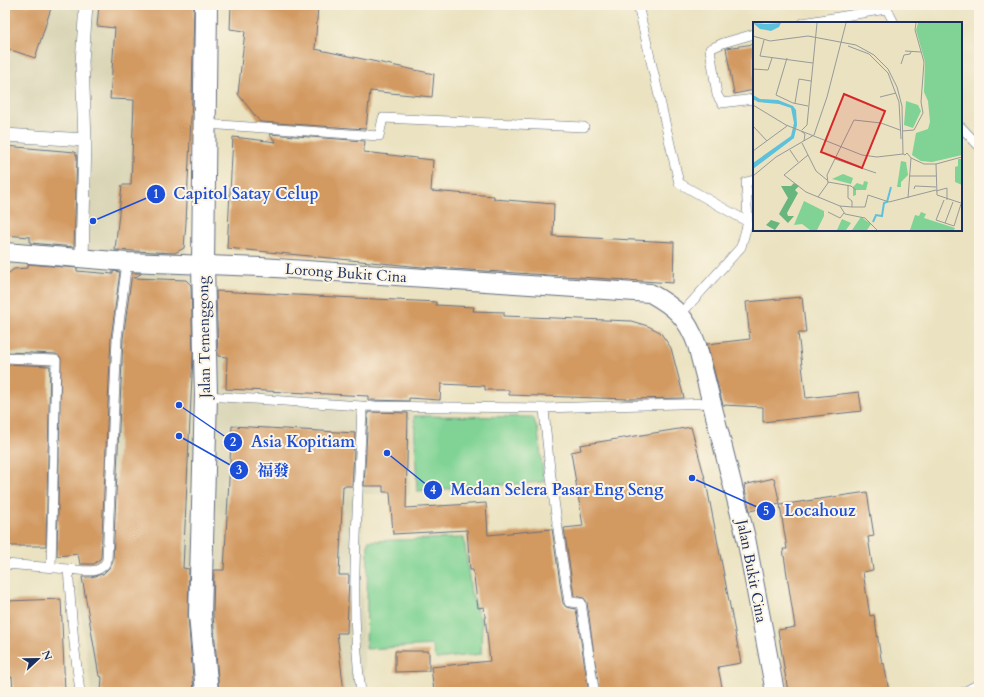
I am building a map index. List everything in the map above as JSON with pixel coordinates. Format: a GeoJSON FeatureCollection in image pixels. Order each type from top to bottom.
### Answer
{"type":"FeatureCollection","features":[{"type":"Feature","properties":{"kind":"street"},"geometry":{"type":"LineString","coordinates":[[82,259],[85,140],[82,62],[86,5]]}},
{"type":"Feature","properties":{"kind":"street","name":"Jalan Temenggong"},"geometry":{"type":"LineString","coordinates":[[206,5],[203,265],[206,396],[200,615],[207,692]]}},
{"type":"Feature","properties":{"kind":"street"},"geometry":{"type":"LineString","coordinates":[[5,136],[85,140]]}},
{"type":"Feature","properties":{"kind":"street","name":"Lorong Bukit Cina"},"geometry":{"type":"LineString","coordinates":[[5,252],[126,262],[261,267],[650,293],[667,302],[681,314]]}},
{"type":"Feature","properties":{"kind":"street","name":"Jalan Bukit Cina"},"geometry":{"type":"LineString","coordinates":[[681,314],[691,328],[712,403],[746,538],[775,692]]}},
{"type":"Feature","properties":{"kind":"lane"},"geometry":{"type":"LineString","coordinates":[[638,5],[679,183],[748,222]]}},
{"type":"Feature","properties":{"kind":"lane"},"geometry":{"type":"LineString","coordinates":[[808,22],[886,7],[894,22]]}},
{"type":"Feature","properties":{"kind":"lane"},"geometry":{"type":"LineString","coordinates":[[753,34],[723,43],[710,49],[716,95],[722,103],[753,99]]}},
{"type":"Feature","properties":{"kind":"lane"},"geometry":{"type":"LineString","coordinates":[[205,124],[379,136],[383,118],[584,127]]}},
{"type":"Feature","properties":{"kind":"lane"},"geometry":{"type":"LineString","coordinates":[[962,128],[979,146]]}},
{"type":"Feature","properties":{"kind":"lane"},"geometry":{"type":"LineString","coordinates":[[681,314],[741,247],[748,222],[746,182],[753,180]]}},
{"type":"Feature","properties":{"kind":"lane"},"geometry":{"type":"LineString","coordinates":[[5,564],[99,570],[104,567],[107,560],[117,338],[126,262]]}},
{"type":"Feature","properties":{"kind":"lane"},"geometry":{"type":"LineString","coordinates":[[5,358],[56,360],[51,568]]}},
{"type":"Feature","properties":{"kind":"lane"},"geometry":{"type":"LineString","coordinates":[[206,396],[362,406],[544,408],[712,403]]}},
{"type":"Feature","properties":{"kind":"lane"},"geometry":{"type":"LineString","coordinates":[[361,692],[356,638],[356,561],[362,406]]}},
{"type":"Feature","properties":{"kind":"lane"},"geometry":{"type":"LineString","coordinates":[[544,408],[549,471],[569,602],[581,603],[594,689],[591,692]]}},
{"type":"Feature","properties":{"kind":"lane"},"geometry":{"type":"LineString","coordinates":[[68,569],[80,692]]}},
{"type":"Feature","properties":{"kind":"lane"},"geometry":{"type":"LineString","coordinates":[[964,692],[979,684]]}},
{"type":"Feature","properties":{"kind":"shaded area"},"geometry":{"type":"Polygon","coordinates":[[[5,5],[191,5],[187,261],[198,283],[195,392],[214,393],[214,356],[227,357],[226,389],[409,398],[412,411],[410,495],[363,494],[363,628],[366,692],[91,692],[77,578],[111,578],[116,482],[48,477],[52,363],[5,361],[5,5]]]}},
{"type":"Feature","properties":{"kind":"green space"},"geometry":{"type":"Polygon","coordinates":[[[414,416],[533,417],[538,431],[544,482],[417,491],[414,416]]]}},
{"type":"Feature","properties":{"kind":"green space"},"geometry":{"type":"Polygon","coordinates":[[[464,538],[471,593],[482,624],[481,654],[436,659],[432,645],[366,649],[368,541],[464,538]]]}},
{"type":"Feature","properties":{"kind":"building"},"geometry":{"type":"Polygon","coordinates":[[[5,5],[52,5],[35,58],[5,48],[5,5]]]}},
{"type":"Feature","properties":{"kind":"building"},"geometry":{"type":"Polygon","coordinates":[[[99,5],[194,5],[192,98],[186,222],[184,248],[175,253],[115,250],[122,185],[131,185],[134,100],[110,99],[115,28],[97,26],[99,5]]]}},
{"type":"Feature","properties":{"kind":"building"},"geometry":{"type":"Polygon","coordinates":[[[231,5],[318,5],[315,49],[434,74],[432,97],[370,91],[366,129],[260,122],[238,94],[245,31],[230,29],[231,5]]]}},
{"type":"Feature","properties":{"kind":"building"},"geometry":{"type":"Polygon","coordinates":[[[753,44],[753,90],[734,94],[726,48],[753,44]]]}},
{"type":"Feature","properties":{"kind":"building"},"geometry":{"type":"Polygon","coordinates":[[[269,134],[365,141],[364,152],[433,160],[431,191],[494,196],[494,199],[554,204],[553,236],[674,242],[673,283],[422,267],[227,248],[233,137],[276,142],[269,134]]]}},
{"type":"Feature","properties":{"kind":"building"},"geometry":{"type":"Polygon","coordinates":[[[5,146],[75,152],[77,157],[74,247],[30,243],[30,237],[5,235],[5,146]]]}},
{"type":"Feature","properties":{"kind":"building"},"geometry":{"type":"Polygon","coordinates":[[[28,264],[77,268],[77,271],[113,274],[113,271],[120,272],[111,338],[101,558],[94,564],[80,564],[78,554],[57,556],[61,358],[56,354],[5,352],[5,276],[14,269],[28,268],[28,264]]]}},
{"type":"Feature","properties":{"kind":"building"},"geometry":{"type":"Polygon","coordinates":[[[132,273],[142,273],[134,278],[186,280],[191,285],[193,355],[183,568],[189,569],[188,616],[194,692],[101,692],[102,677],[99,676],[82,577],[91,577],[103,574],[113,561],[123,339],[132,273]]]}},
{"type":"Feature","properties":{"kind":"building"},"geometry":{"type":"Polygon","coordinates":[[[216,291],[436,302],[436,305],[474,307],[473,311],[504,312],[504,316],[631,321],[648,326],[660,332],[671,348],[684,398],[628,399],[509,395],[509,390],[485,390],[485,386],[441,384],[440,400],[409,398],[409,401],[368,400],[368,396],[226,389],[227,357],[218,356],[216,291]]]}},
{"type":"Feature","properties":{"kind":"building"},"geometry":{"type":"Polygon","coordinates":[[[802,297],[806,333],[798,333],[806,398],[859,392],[862,411],[763,422],[763,407],[723,405],[707,344],[750,339],[746,302],[802,297]]]}},
{"type":"Feature","properties":{"kind":"building"},"geometry":{"type":"Polygon","coordinates":[[[5,364],[50,366],[46,546],[12,546],[5,538],[5,364]]]}},
{"type":"Feature","properties":{"kind":"building"},"geometry":{"type":"Polygon","coordinates":[[[368,412],[408,413],[406,508],[486,503],[488,535],[552,529],[563,603],[566,607],[576,609],[588,687],[585,692],[434,692],[431,667],[490,661],[484,607],[478,608],[473,570],[470,570],[467,530],[393,534],[390,492],[383,492],[383,486],[364,486],[368,412]]]}},
{"type":"Feature","properties":{"kind":"building"},"geometry":{"type":"Polygon","coordinates":[[[232,426],[355,433],[352,486],[343,486],[339,575],[349,575],[347,633],[337,633],[344,692],[219,692],[213,615],[214,570],[224,570],[232,426]]]}},
{"type":"Feature","properties":{"kind":"building"},"geometry":{"type":"Polygon","coordinates":[[[691,427],[706,482],[741,663],[718,667],[723,692],[599,692],[587,602],[584,598],[574,596],[564,528],[583,526],[571,452],[581,450],[580,445],[691,427]]]}},
{"type":"Feature","properties":{"kind":"building"},"geometry":{"type":"Polygon","coordinates":[[[774,478],[780,504],[750,511],[744,485],[774,478]]]}},
{"type":"Feature","properties":{"kind":"building"},"geometry":{"type":"Polygon","coordinates":[[[867,492],[874,536],[868,537],[873,570],[863,572],[870,616],[874,615],[882,664],[884,663],[889,692],[788,692],[778,630],[795,627],[783,549],[787,549],[780,505],[867,492]]]}},
{"type":"Feature","properties":{"kind":"building"},"geometry":{"type":"Polygon","coordinates":[[[61,599],[65,691],[13,692],[12,677],[5,678],[5,627],[8,627],[7,601],[61,599]]]}},
{"type":"Feature","properties":{"kind":"building"},"geometry":{"type":"Polygon","coordinates":[[[395,651],[429,651],[429,671],[395,672],[395,651]]]}},
{"type":"Feature","properties":{"kind":"place","name":"Capitol Satay Celup"},"geometry":{"type":"Point","coordinates":[93,221]}},
{"type":"Feature","properties":{"kind":"place","name":"Asia Kopitiam"},"geometry":{"type":"Point","coordinates":[179,405]}},
{"type":"Feature","properties":{"kind":"place","name":"福發"},"geometry":{"type":"Point","coordinates":[179,436]}},
{"type":"Feature","properties":{"kind":"place","name":"Medan Selera Pasar Eng Seng"},"geometry":{"type":"Point","coordinates":[387,453]}},
{"type":"Feature","properties":{"kind":"place","name":"Locahouz"},"geometry":{"type":"Point","coordinates":[692,478]}}]}
